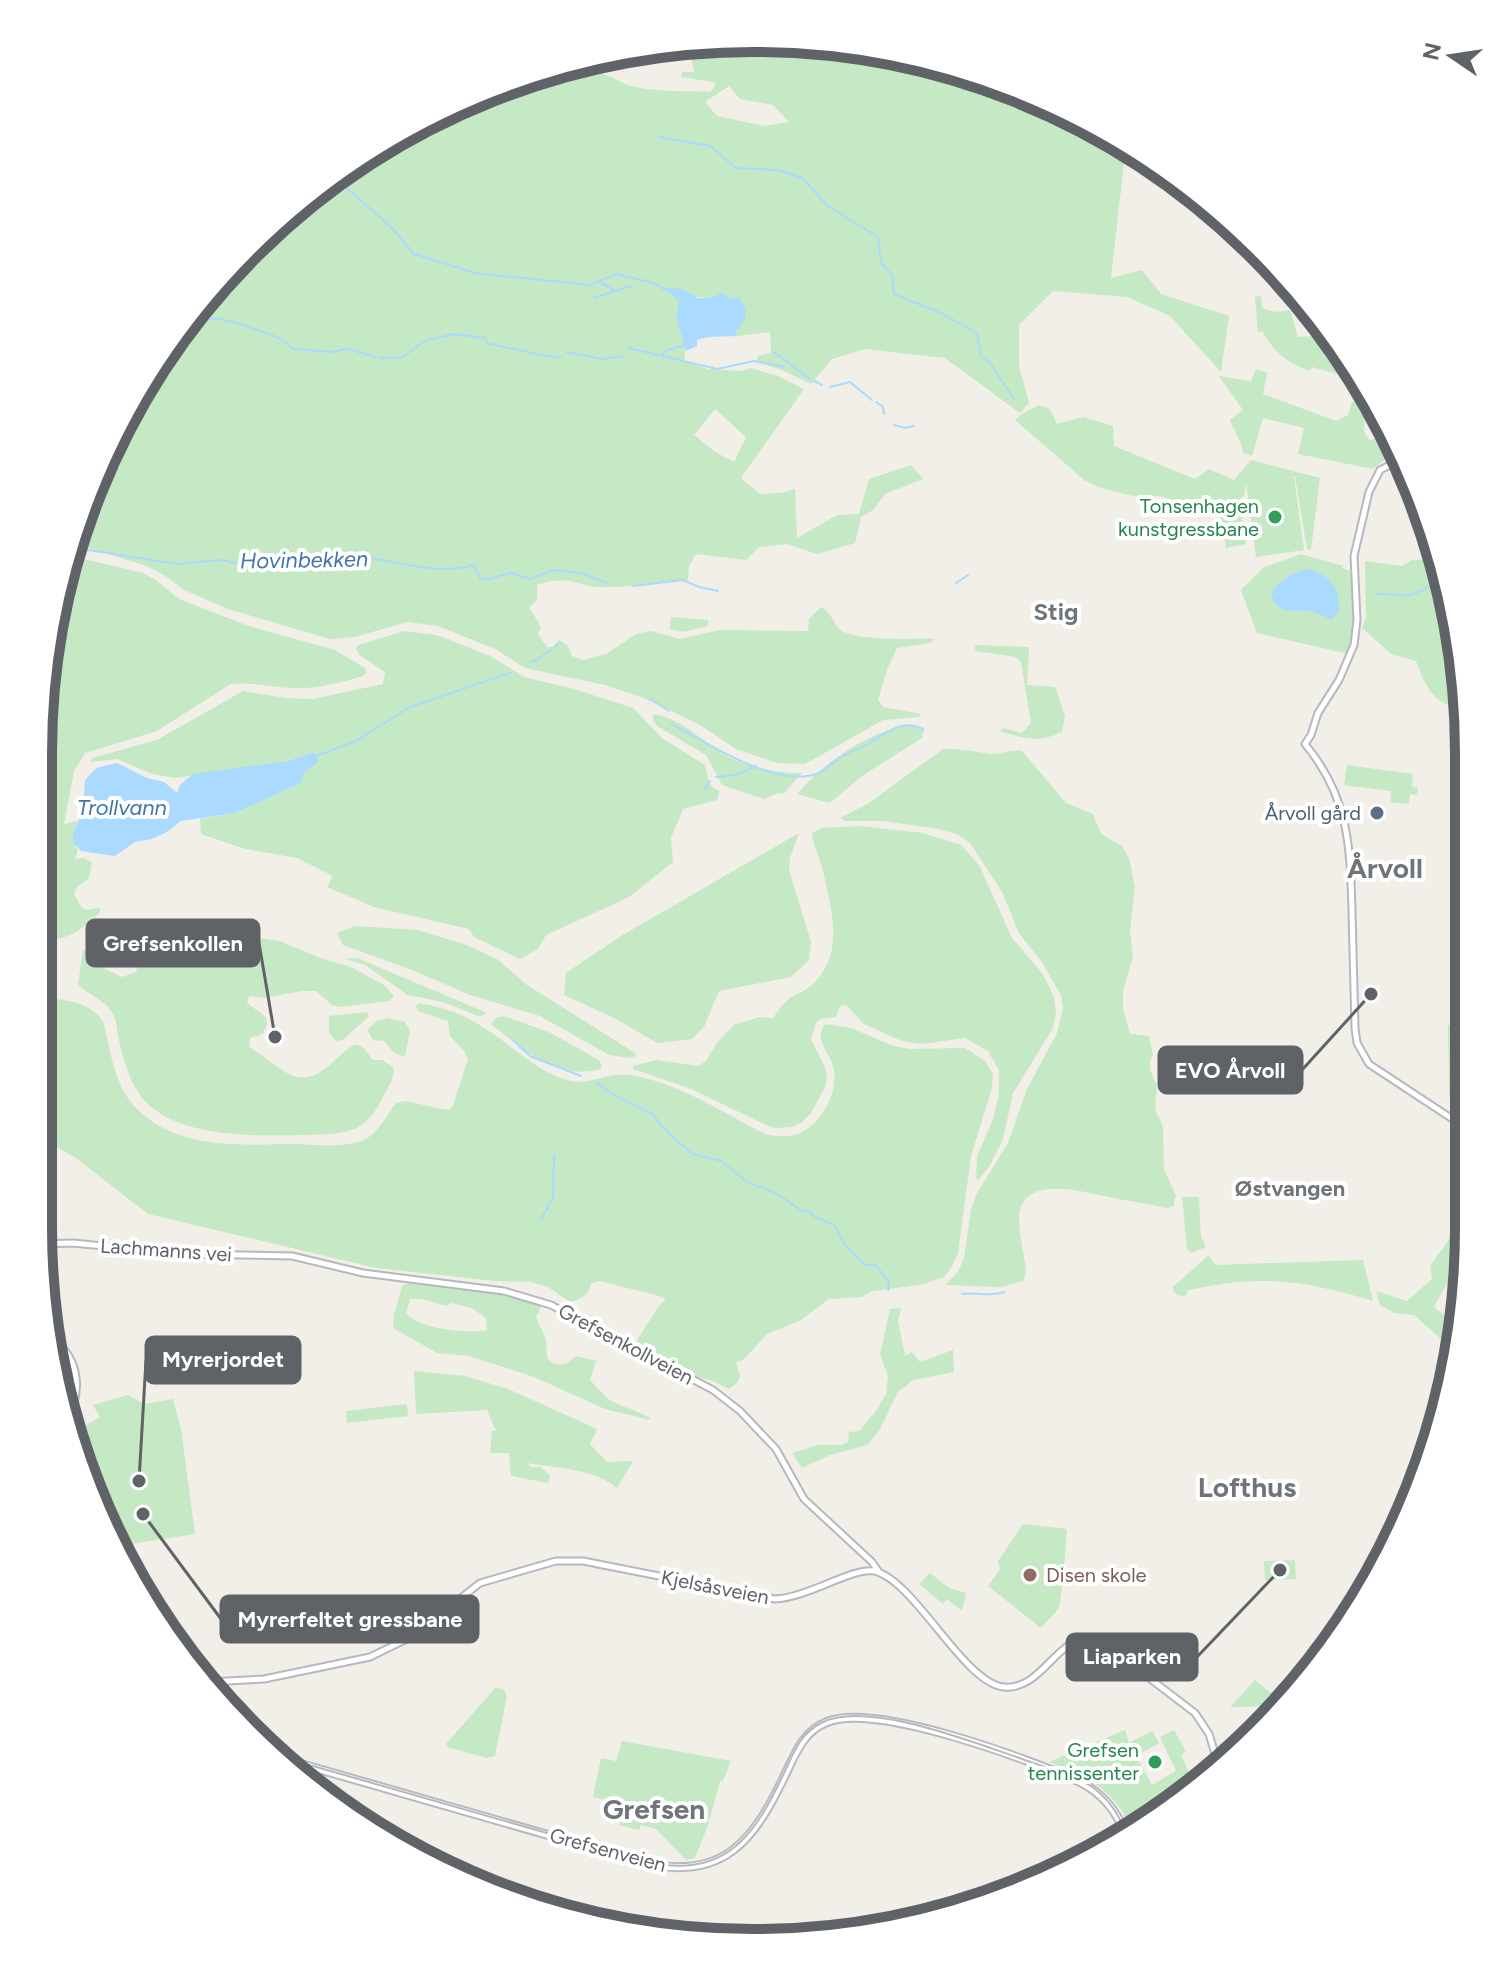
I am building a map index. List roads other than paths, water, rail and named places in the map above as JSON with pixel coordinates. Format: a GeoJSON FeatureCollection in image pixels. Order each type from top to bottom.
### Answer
{"type":"FeatureCollection","features":[{"type":"Feature","properties":{"kind":"main road","name":"Grefsenveien"},"geometry":{"type":"LineString","coordinates":[[302,1764],[648,1863],[682,1867],[717,1859],[751,1834],[767,1812],[798,1748],[812,1730],[838,1719],[875,1720],[937,1731],[1080,1782],[1110,1806],[1120,1825]]}},
{"type":"Feature","properties":{"kind":"street"},"geometry":{"type":"LineString","coordinates":[[1392,464],[1380,470],[1369,492],[1354,556],[1357,620],[1354,645],[1305,744],[1334,788],[1349,837],[1355,1028],[1361,1053],[1376,1070],[1455,1121]]}},
{"type":"Feature","properties":{"kind":"street","name":"Lachmanns vei"},"geometry":{"type":"LineString","coordinates":[[53,1244],[163,1253],[292,1256]]}},
{"type":"Feature","properties":{"kind":"street","name":"Grefsenkollveien"},"geometry":{"type":"LineString","coordinates":[[292,1256],[363,1273],[497,1290],[541,1301],[713,1390],[742,1412],[771,1443],[785,1462],[804,1499],[880,1573]]}},
{"type":"Feature","properties":{"kind":"street"},"geometry":{"type":"LineString","coordinates":[[63,1349],[70,1357],[77,1377],[75,1404]]}},
{"type":"Feature","properties":{"kind":"street","name":"Kjelsåsveien"},"geometry":{"type":"LineString","coordinates":[[219,1681],[264,1679],[379,1655],[411,1637],[475,1585],[561,1560],[591,1563],[775,1599],[791,1598],[862,1571],[880,1573]]}},
{"type":"Feature","properties":{"kind":"street"},"geometry":{"type":"LineString","coordinates":[[880,1573],[912,1599],[940,1633],[997,1686],[1015,1686],[1032,1679],[1077,1640],[1089,1638],[1102,1642],[1195,1713],[1209,1734],[1215,1755]]}},
{"type":"Feature","properties":{"kind":"water"},"geometry":{"type":"Polygon","coordinates":[[[682,289],[697,298],[723,293],[729,299],[739,297],[746,308],[745,319],[740,329],[736,330],[737,336],[702,338],[697,340],[697,346],[686,351],[676,318],[679,301],[666,290],[682,289]]]}},
{"type":"Feature","properties":{"kind":"water"},"geometry":{"type":"Polygon","coordinates":[[[1310,569],[1324,576],[1336,589],[1339,610],[1333,619],[1312,612],[1285,610],[1273,600],[1272,594],[1281,582],[1310,569]]]}},
{"type":"Feature","properties":{"kind":"water","name":"Trollvann"},"geometry":{"type":"Polygon","coordinates":[[[314,752],[319,761],[304,773],[301,783],[235,813],[181,821],[167,832],[135,842],[115,856],[81,851],[73,843],[73,832],[83,812],[85,780],[96,768],[117,763],[147,778],[164,782],[177,793],[180,785],[193,774],[287,761],[314,752]]]}},
{"type":"Feature","properties":{"kind":"waterway"},"geometry":{"type":"LineString","coordinates":[[659,137],[710,146],[736,168],[778,170],[802,178],[828,206],[878,237],[881,263],[892,275],[894,294],[943,314],[977,333],[981,356],[990,363],[1014,399]]}},
{"type":"Feature","properties":{"kind":"waterway"},"geometry":{"type":"LineString","coordinates":[[340,187],[355,195],[392,228],[414,254],[475,273],[590,285],[616,274],[650,282],[666,290]]}},
{"type":"Feature","properties":{"kind":"waterway"},"geometry":{"type":"LineString","coordinates":[[601,283],[616,291]]}},
{"type":"Feature","properties":{"kind":"waterway"},"geometry":{"type":"LineString","coordinates":[[594,298],[631,286]]}},
{"type":"Feature","properties":{"kind":"waterway"},"geometry":{"type":"LineString","coordinates":[[201,321],[215,318],[234,322],[277,337],[294,349],[332,352],[347,349],[376,357]]}},
{"type":"Feature","properties":{"kind":"waterway"},"geometry":{"type":"LineString","coordinates":[[381,358],[401,358],[425,341],[453,334],[485,338],[487,343],[560,357]]}},
{"type":"Feature","properties":{"kind":"waterway"},"geometry":{"type":"LineString","coordinates":[[628,348],[662,356],[665,351],[684,345]]}},
{"type":"Feature","properties":{"kind":"waterway"},"geometry":{"type":"LineString","coordinates":[[566,352],[603,359],[622,356]]}},
{"type":"Feature","properties":{"kind":"waterway"},"geometry":{"type":"LineString","coordinates":[[774,352],[810,379]]}},
{"type":"Feature","properties":{"kind":"waterway"},"geometry":{"type":"LineString","coordinates":[[662,356],[717,369],[754,361],[784,367]]}},
{"type":"Feature","properties":{"kind":"waterway"},"geometry":{"type":"LineString","coordinates":[[814,381],[822,385]]}},
{"type":"Feature","properties":{"kind":"waterway"},"geometry":{"type":"LineString","coordinates":[[830,387],[850,382],[872,400]]}},
{"type":"Feature","properties":{"kind":"waterway"},"geometry":{"type":"LineString","coordinates":[[876,402],[883,407],[884,414]]}},
{"type":"Feature","properties":{"kind":"waterway"},"geometry":{"type":"LineString","coordinates":[[894,425],[905,428],[914,426]]}},
{"type":"Feature","properties":{"kind":"waterway","name":"Hovinbekken"},"geometry":{"type":"LineString","coordinates":[[83,549],[177,564],[220,560],[241,564],[245,558],[295,560],[361,557],[447,569],[473,565],[480,578],[485,580],[511,573],[531,579],[552,570],[582,573],[609,584]]}},
{"type":"Feature","properties":{"kind":"waterway","name":"Hovinbekken"},"geometry":{"type":"LineString","coordinates":[[956,583],[968,575]]}},
{"type":"Feature","properties":{"kind":"waterway","name":"Hovinbekken"},"geometry":{"type":"LineString","coordinates":[[633,586],[683,580],[718,591]]}},
{"type":"Feature","properties":{"kind":"waterway","name":"Hovinbekken"},"geometry":{"type":"LineString","coordinates":[[1376,594],[1409,595],[1434,586]]}},
{"type":"Feature","properties":{"kind":"waterway"},"geometry":{"type":"LineString","coordinates":[[531,662],[558,644]]}},
{"type":"Feature","properties":{"kind":"waterway"},"geometry":{"type":"LineString","coordinates":[[316,756],[356,741],[410,707],[510,673]]}},
{"type":"Feature","properties":{"kind":"waterway"},"geometry":{"type":"LineString","coordinates":[[650,699],[669,711]]}},
{"type":"Feature","properties":{"kind":"waterway"},"geometry":{"type":"LineString","coordinates":[[671,724],[737,759],[791,776],[818,773],[894,728],[909,725],[924,730]]}},
{"type":"Feature","properties":{"kind":"waterway"},"geometry":{"type":"LineString","coordinates":[[716,777],[736,775],[756,766]]}},
{"type":"Feature","properties":{"kind":"waterway"},"geometry":{"type":"LineString","coordinates":[[705,789],[710,781]]}},
{"type":"Feature","properties":{"kind":"waterway"},"geometry":{"type":"LineString","coordinates":[[512,1039],[530,1056],[581,1076]]}},
{"type":"Feature","properties":{"kind":"waterway"},"geometry":{"type":"LineString","coordinates":[[596,1082],[652,1114],[670,1135],[693,1154],[721,1161],[747,1182],[776,1193],[802,1211],[809,1211],[836,1226],[852,1252],[866,1265],[875,1265],[889,1281],[888,1290]]}},
{"type":"Feature","properties":{"kind":"waterway"},"geometry":{"type":"LineString","coordinates":[[541,1219],[553,1198],[554,1155]]}},
{"type":"Feature","properties":{"kind":"waterway"},"geometry":{"type":"LineString","coordinates":[[962,1294],[1004,1292]]}},
{"type":"Feature","properties":{"kind":"tram line"},"geometry":{"type":"LineString","coordinates":[[300,1762],[648,1862],[675,1866],[699,1864],[718,1857],[750,1832],[799,1744],[814,1727],[841,1717],[865,1716],[950,1734],[1079,1779],[1105,1799],[1122,1824]]}},
{"type":"Feature","properties":{"kind":"place","name":"Tonsenhagen kunstgressbane"},"geometry":{"type":"Point","coordinates":[1275,517]}},
{"type":"Feature","properties":{"kind":"place","name":"Årvoll gård"},"geometry":{"type":"Point","coordinates":[1377,813]}},
{"type":"Feature","properties":{"kind":"place","name":"EVO Årvoll"},"geometry":{"type":"Point","coordinates":[1371,994]}},
{"type":"Feature","properties":{"kind":"place","name":"Grefsenkollen"},"geometry":{"type":"Point","coordinates":[275,1037]}},
{"type":"Feature","properties":{"kind":"place","name":"Myrerjordet"},"geometry":{"type":"Point","coordinates":[139,1481]}},
{"type":"Feature","properties":{"kind":"place","name":"Myrerfeltet gressbane"},"geometry":{"type":"Point","coordinates":[143,1514]}},
{"type":"Feature","properties":{"kind":"place","name":"Liaparken"},"geometry":{"type":"Point","coordinates":[1280,1570]}},
{"type":"Feature","properties":{"kind":"place","name":"Disen skole"},"geometry":{"type":"Point","coordinates":[1030,1575]}},
{"type":"Feature","properties":{"kind":"place","name":"Grefsen tennissenter"},"geometry":{"type":"Point","coordinates":[1155,1762]}},
{"type":"Feature","properties":{"kind":"district","name":"Stig"},"geometry":{"type":"Point","coordinates":[1056,611]}},
{"type":"Feature","properties":{"kind":"district","name":"Årvoll"},"geometry":{"type":"Point","coordinates":[1385,868]}},
{"type":"Feature","properties":{"kind":"district","name":"Østvangen"},"geometry":{"type":"Point","coordinates":[1290,1188]}},
{"type":"Feature","properties":{"kind":"district","name":"Lofthus"},"geometry":{"type":"Point","coordinates":[1247,1487]}},
{"type":"Feature","properties":{"kind":"district","name":"Grefsen"},"geometry":{"type":"Point","coordinates":[654,1809]}}]}
